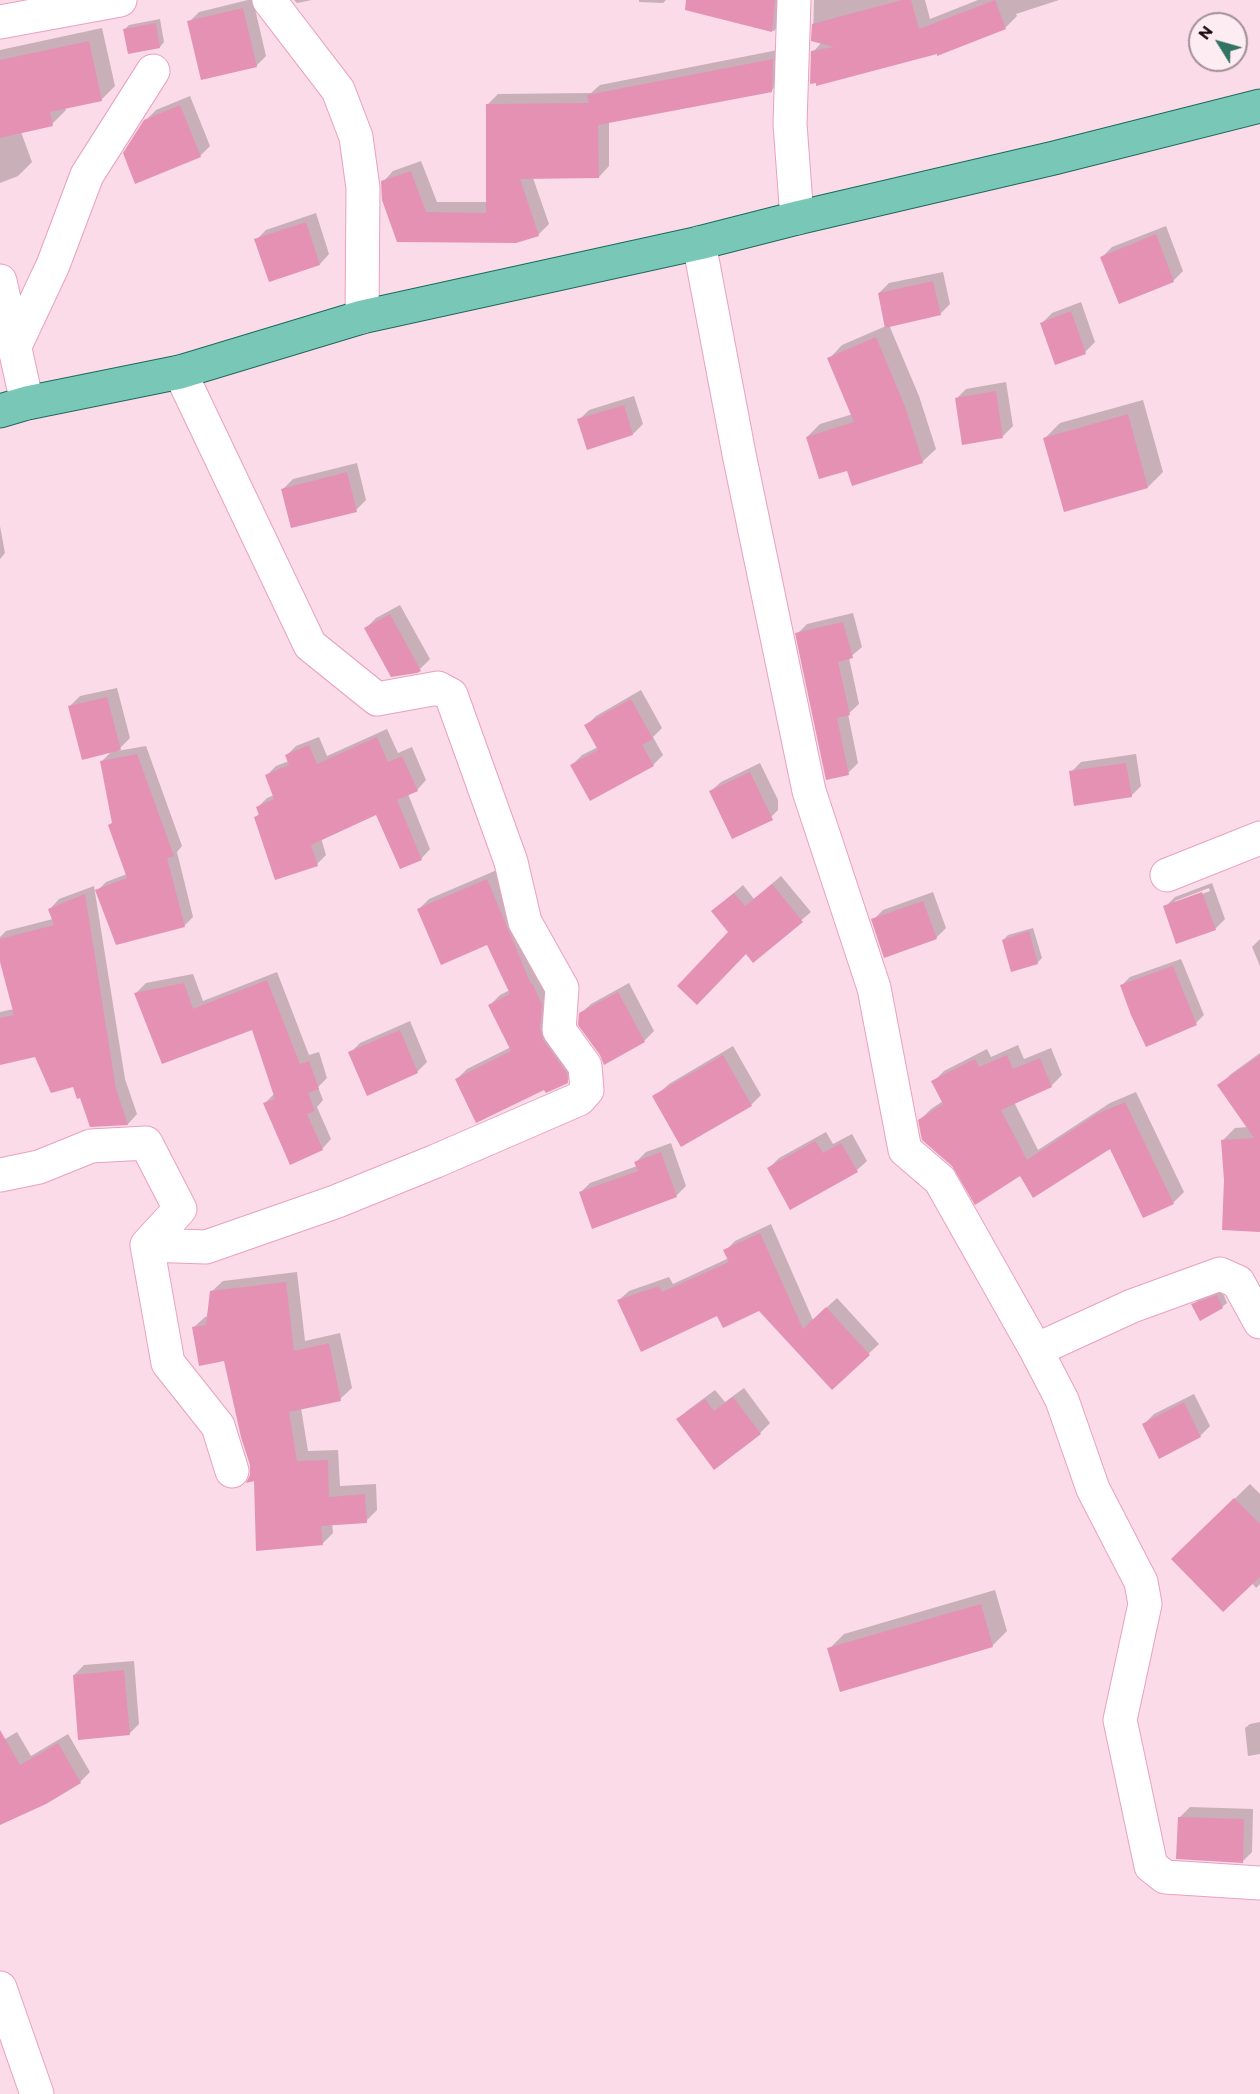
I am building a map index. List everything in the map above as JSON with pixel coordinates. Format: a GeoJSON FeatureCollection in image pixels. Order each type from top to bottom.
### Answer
{"type":"FeatureCollection","features":[{"type":"Feature","properties":{"kind":"main road"},"geometry":{"type":"LineString","coordinates":[[14,407],[180,372],[362,317],[699,243],[1054,159],[1260,106]]}},
{"type":"Feature","properties":{"kind":"street"},"geometry":{"type":"LineString","coordinates":[[0,22],[120,0]]}},
{"type":"Feature","properties":{"kind":"street"},"geometry":{"type":"LineString","coordinates":[[269,0],[338,90],[356,137],[363,188],[362,317]]}},
{"type":"Feature","properties":{"kind":"street"},"geometry":{"type":"LineString","coordinates":[[794,0],[790,124],[797,218]]}},
{"type":"Feature","properties":{"kind":"street"},"geometry":{"type":"LineString","coordinates":[[15,346],[53,266],[87,175],[153,70]]}},
{"type":"Feature","properties":{"kind":"street"},"geometry":{"type":"LineString","coordinates":[[699,243],[739,454],[809,791],[874,988],[905,1150],[940,1180],[1036,1350],[1062,1400],[1093,1489],[1141,1582],[1145,1604],[1120,1720],[1151,1866],[1165,1877],[1260,1883]]}},
{"type":"Feature","properties":{"kind":"street"},"geometry":{"type":"LineString","coordinates":[[0,281],[15,346],[14,407]]}},
{"type":"Feature","properties":{"kind":"street"},"geometry":{"type":"LineString","coordinates":[[147,1245],[206,1247],[335,1202],[579,1099],[587,1090],[585,1066],[559,1030],[562,988],[525,922],[511,862],[451,695],[438,688],[377,699],[310,645],[180,372]]}},
{"type":"Feature","properties":{"kind":"street"},"geometry":{"type":"LineString","coordinates":[[1167,875],[1260,838]]}},
{"type":"Feature","properties":{"kind":"street"},"geometry":{"type":"LineString","coordinates":[[0,1175],[39,1167],[91,1146],[146,1143],[180,1209],[147,1245]]}},
{"type":"Feature","properties":{"kind":"street"},"geometry":{"type":"LineString","coordinates":[[147,1245],[168,1363],[218,1426],[232,1471]]}},
{"type":"Feature","properties":{"kind":"street"},"geometry":{"type":"LineString","coordinates":[[1036,1350],[1132,1306],[1220,1274],[1238,1282],[1260,1322]]}},
{"type":"Feature","properties":{"kind":"street"},"geometry":{"type":"LineString","coordinates":[[0,1988],[37,2094]]}},
{"type":"Feature","properties":{"kind":"building"},"geometry":{"type":"Polygon","coordinates":[[[686,0],[775,0],[772,32],[685,10],[686,0]]]}},
{"type":"Feature","properties":{"kind":"building"},"geometry":{"type":"Polygon","coordinates":[[[902,0],[911,0],[919,29],[995,0],[1006,29],[937,56],[937,54],[816,86],[816,83],[810,84],[811,51],[834,47],[811,41],[812,24],[902,0]]]}},
{"type":"Feature","properties":{"kind":"building"},"geometry":{"type":"Polygon","coordinates":[[[243,8],[257,67],[201,80],[187,21],[243,8]]]}},
{"type":"Feature","properties":{"kind":"building"},"geometry":{"type":"Polygon","coordinates":[[[156,23],[160,48],[128,54],[123,29],[156,23]]]}},
{"type":"Feature","properties":{"kind":"building"},"geometry":{"type":"Polygon","coordinates":[[[89,41],[102,101],[50,112],[53,126],[0,138],[0,60],[89,41]]]}},
{"type":"Feature","properties":{"kind":"building"},"geometry":{"type":"Polygon","coordinates":[[[773,59],[772,92],[598,125],[599,178],[520,179],[539,236],[516,243],[397,242],[382,200],[381,181],[411,171],[426,212],[486,213],[486,104],[589,103],[587,95],[773,59]]]}},
{"type":"Feature","properties":{"kind":"building"},"geometry":{"type":"Polygon","coordinates":[[[180,105],[201,157],[135,184],[123,153],[144,120],[180,105]]]}},
{"type":"Feature","properties":{"kind":"building"},"geometry":{"type":"Polygon","coordinates":[[[306,222],[320,265],[269,282],[254,239],[306,222]]]}},
{"type":"Feature","properties":{"kind":"building"},"geometry":{"type":"Polygon","coordinates":[[[1156,234],[1174,282],[1119,304],[1100,257],[1156,234]]]}},
{"type":"Feature","properties":{"kind":"building"},"geometry":{"type":"Polygon","coordinates":[[[933,281],[941,315],[885,328],[878,293],[933,281]]]}},
{"type":"Feature","properties":{"kind":"building"},"geometry":{"type":"Polygon","coordinates":[[[1071,311],[1086,354],[1055,365],[1040,323],[1071,311]]]}},
{"type":"Feature","properties":{"kind":"building"},"geometry":{"type":"Polygon","coordinates":[[[876,337],[906,409],[923,463],[852,486],[847,471],[819,479],[806,437],[854,422],[827,358],[876,337]]]}},
{"type":"Feature","properties":{"kind":"building"},"geometry":{"type":"Polygon","coordinates":[[[996,391],[1003,438],[962,445],[955,398],[996,391]]]}},
{"type":"Feature","properties":{"kind":"building"},"geometry":{"type":"Polygon","coordinates":[[[624,405],[633,435],[587,450],[577,419],[624,405]]]}},
{"type":"Feature","properties":{"kind":"building"},"geometry":{"type":"Polygon","coordinates":[[[1128,414],[1148,488],[1064,512],[1043,438],[1128,414]]]}},
{"type":"Feature","properties":{"kind":"building"},"geometry":{"type":"Polygon","coordinates":[[[347,472],[357,512],[291,528],[281,489],[347,472]]]}},
{"type":"Feature","properties":{"kind":"building"},"geometry":{"type":"Polygon","coordinates":[[[390,614],[421,671],[417,673],[391,677],[364,628],[390,614]]]}},
{"type":"Feature","properties":{"kind":"building"},"geometry":{"type":"Polygon","coordinates":[[[843,622],[853,658],[838,662],[850,715],[837,718],[849,775],[826,780],[795,633],[843,622]]]}},
{"type":"Feature","properties":{"kind":"building"},"geometry":{"type":"Polygon","coordinates":[[[107,697],[121,750],[82,760],[68,706],[107,697]]]}},
{"type":"Feature","properties":{"kind":"building"},"geometry":{"type":"Polygon","coordinates":[[[631,699],[653,739],[642,745],[654,766],[590,801],[570,765],[598,750],[584,725],[631,699]]]}},
{"type":"Feature","properties":{"kind":"building"},"geometry":{"type":"Polygon","coordinates":[[[377,737],[388,762],[402,756],[418,791],[397,800],[422,860],[400,869],[376,815],[311,845],[318,866],[275,880],[254,817],[259,815],[256,807],[274,799],[265,775],[289,765],[285,755],[309,745],[317,764],[377,737]]]}},
{"type":"Feature","properties":{"kind":"building"},"geometry":{"type":"Polygon","coordinates":[[[137,754],[174,856],[167,858],[185,927],[116,945],[95,890],[127,878],[108,825],[112,823],[100,761],[137,754]]]}},
{"type":"Feature","properties":{"kind":"building"},"geometry":{"type":"Polygon","coordinates":[[[1126,763],[1132,797],[1074,806],[1069,771],[1126,763]]]}},
{"type":"Feature","properties":{"kind":"building"},"geometry":{"type":"Polygon","coordinates":[[[750,772],[773,820],[732,839],[709,791],[750,772]]]}},
{"type":"Feature","properties":{"kind":"building"},"geometry":{"type":"Polygon","coordinates":[[[487,879],[531,984],[542,1004],[540,1029],[543,1040],[567,1073],[568,1083],[546,1093],[544,1090],[476,1123],[455,1079],[511,1051],[488,1005],[510,994],[487,945],[441,965],[417,909],[487,879]]]}},
{"type":"Feature","properties":{"kind":"building"},"geometry":{"type":"Polygon","coordinates":[[[772,884],[803,922],[753,963],[746,954],[697,1005],[677,986],[728,932],[711,911],[734,893],[745,906],[772,884]]]}},
{"type":"Feature","properties":{"kind":"building"},"geometry":{"type":"Polygon","coordinates":[[[1202,892],[1216,930],[1176,944],[1163,906],[1202,892]]]}},
{"type":"Feature","properties":{"kind":"building"},"geometry":{"type":"Polygon","coordinates":[[[85,894],[116,1089],[128,1125],[90,1127],[80,1098],[77,1099],[73,1087],[51,1093],[35,1057],[0,1065],[0,1018],[14,1015],[0,962],[0,939],[54,925],[48,909],[85,894]]]}},
{"type":"Feature","properties":{"kind":"building"},"geometry":{"type":"Polygon","coordinates":[[[923,901],[937,939],[884,958],[871,919],[923,901]]]}},
{"type":"Feature","properties":{"kind":"building"},"geometry":{"type":"Polygon","coordinates":[[[1029,931],[1038,964],[1011,972],[1002,940],[1029,931]]]}},
{"type":"Feature","properties":{"kind":"building"},"geometry":{"type":"Polygon","coordinates":[[[1173,966],[1197,1025],[1146,1047],[1120,985],[1173,966]]]}},
{"type":"Feature","properties":{"kind":"building"},"geometry":{"type":"Polygon","coordinates":[[[267,980],[300,1064],[309,1061],[319,1089],[308,1093],[315,1111],[307,1114],[323,1150],[290,1165],[263,1103],[275,1099],[252,1030],[162,1064],[134,993],[184,983],[193,1009],[267,980]]]}},
{"type":"Feature","properties":{"kind":"building"},"geometry":{"type":"Polygon","coordinates":[[[618,992],[645,1042],[604,1065],[600,1055],[578,1025],[579,1013],[618,992]]]}},
{"type":"Feature","properties":{"kind":"building"},"geometry":{"type":"Polygon","coordinates":[[[400,1030],[418,1073],[367,1096],[348,1052],[400,1030]]]}},
{"type":"Feature","properties":{"kind":"building"},"geometry":{"type":"Polygon","coordinates":[[[723,1055],[752,1106],[681,1147],[652,1096],[723,1055]]]}},
{"type":"Feature","properties":{"kind":"building"},"geometry":{"type":"Polygon","coordinates":[[[1007,1055],[1013,1069],[1040,1058],[1052,1087],[1001,1110],[1027,1160],[1097,1114],[1125,1102],[1174,1204],[1143,1218],[1110,1149],[1033,1198],[1020,1176],[975,1205],[952,1166],[922,1140],[918,1120],[943,1104],[931,1081],[975,1059],[979,1067],[1007,1055]]]}},
{"type":"Feature","properties":{"kind":"building"},"geometry":{"type":"Polygon","coordinates":[[[1260,1055],[1260,1232],[1222,1230],[1224,1180],[1221,1140],[1254,1138],[1217,1085],[1260,1055]]]}},
{"type":"Feature","properties":{"kind":"building"},"geometry":{"type":"Polygon","coordinates":[[[815,1141],[823,1153],[841,1143],[858,1172],[790,1210],[767,1168],[815,1141]]]}},
{"type":"Feature","properties":{"kind":"building"},"geometry":{"type":"Polygon","coordinates":[[[661,1152],[677,1197],[592,1229],[579,1192],[638,1171],[634,1162],[661,1152]]]}},
{"type":"Feature","properties":{"kind":"building"},"geometry":{"type":"Polygon","coordinates":[[[760,1233],[803,1329],[826,1307],[870,1355],[832,1390],[759,1311],[723,1328],[717,1316],[641,1352],[617,1300],[659,1286],[662,1292],[729,1262],[723,1250],[760,1233]]]}},
{"type":"Feature","properties":{"kind":"building"},"geometry":{"type":"Polygon","coordinates":[[[286,1282],[294,1351],[329,1343],[341,1401],[289,1412],[297,1461],[328,1460],[329,1497],[365,1494],[367,1523],[321,1526],[323,1545],[256,1551],[254,1481],[246,1483],[250,1475],[250,1465],[241,1437],[224,1361],[199,1366],[192,1327],[206,1325],[210,1291],[286,1282]]]}},
{"type":"Feature","properties":{"kind":"building"},"geometry":{"type":"Polygon","coordinates":[[[1217,1295],[1223,1308],[1200,1321],[1191,1304],[1217,1295]]]}},
{"type":"Feature","properties":{"kind":"building"},"geometry":{"type":"Polygon","coordinates":[[[733,1397],[761,1434],[714,1470],[676,1419],[705,1399],[714,1411],[733,1397]]]}},
{"type":"Feature","properties":{"kind":"building"},"geometry":{"type":"Polygon","coordinates":[[[1184,1402],[1201,1437],[1159,1459],[1142,1424],[1184,1402]]]}},
{"type":"Feature","properties":{"kind":"building"},"geometry":{"type":"Polygon","coordinates":[[[1234,1498],[1260,1524],[1260,1577],[1223,1612],[1171,1559],[1234,1498]]]}},
{"type":"Feature","properties":{"kind":"building"},"geometry":{"type":"Polygon","coordinates":[[[981,1604],[993,1647],[840,1692],[827,1648],[981,1604]]]}},
{"type":"Feature","properties":{"kind":"building"},"geometry":{"type":"Polygon","coordinates":[[[124,1670],[130,1735],[78,1740],[73,1675],[124,1670]]]}},
{"type":"Feature","properties":{"kind":"building"},"geometry":{"type":"Polygon","coordinates":[[[0,1730],[20,1765],[58,1743],[81,1783],[46,1804],[0,1825],[0,1730]]]}},
{"type":"Feature","properties":{"kind":"building"},"geometry":{"type":"Polygon","coordinates":[[[1178,1817],[1244,1819],[1243,1863],[1176,1859],[1178,1817]]]}}]}
